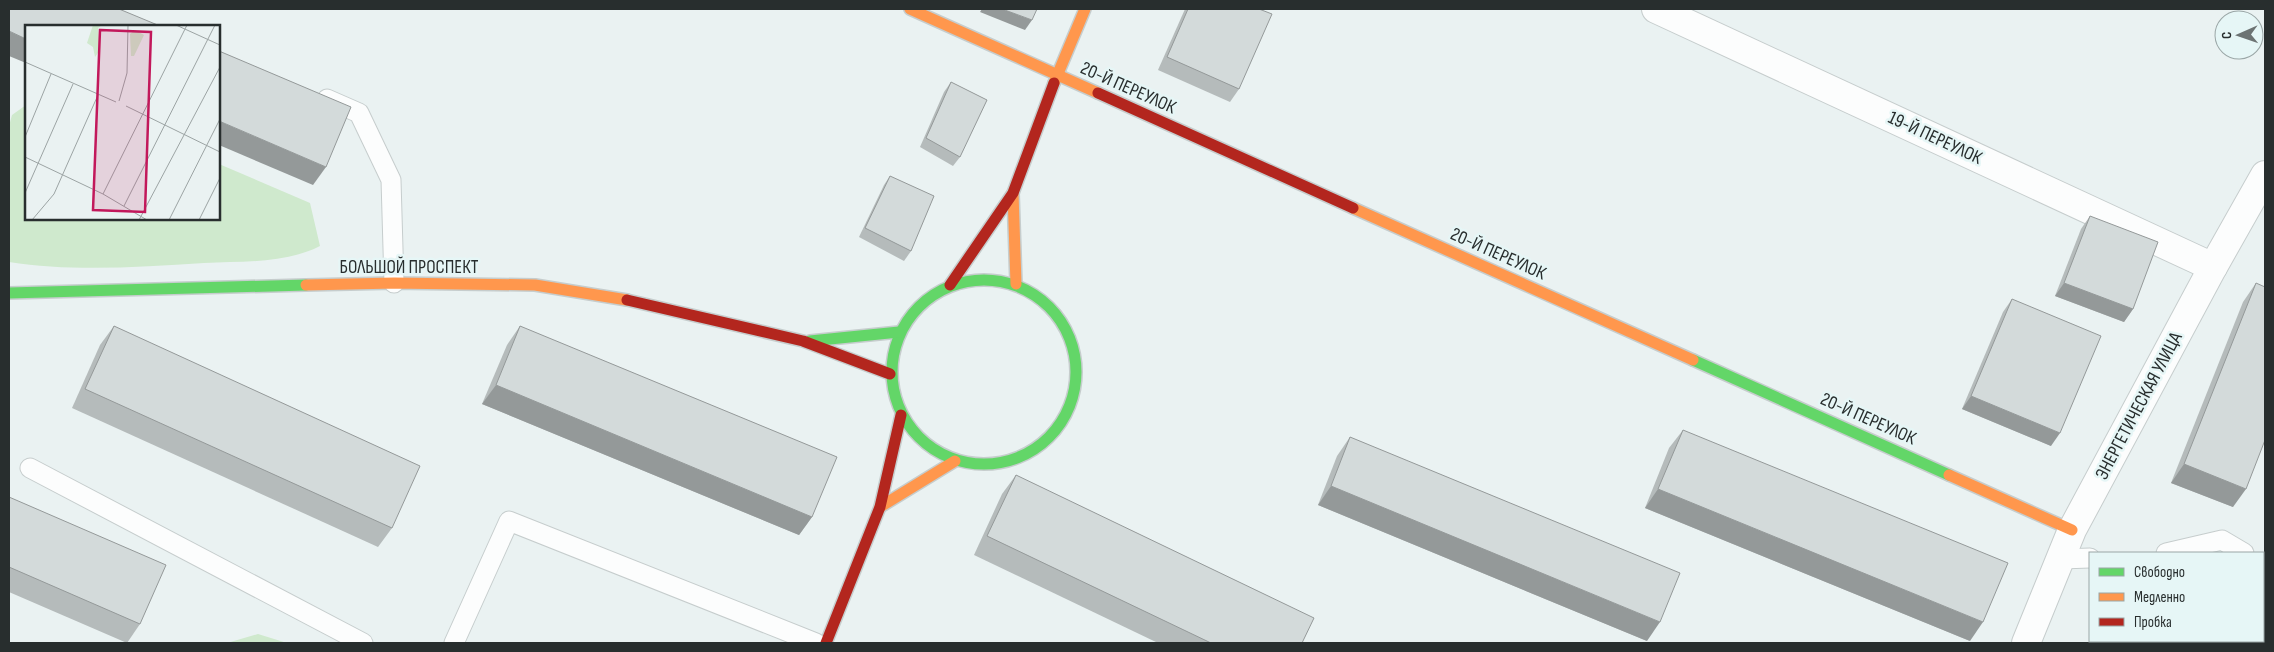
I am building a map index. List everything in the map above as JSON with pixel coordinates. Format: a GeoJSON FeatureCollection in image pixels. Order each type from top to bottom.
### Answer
{"type":"FeatureCollection","features":[{"type":"Feature","properties":{"kind":"street","name":"20-Й ПЕРЕУЛОК"},"geometry":{"type":"LineString","coordinates":[[910,9],[2072,530]]}},
{"type":"Feature","properties":{"kind":"street"},"geometry":{"type":"LineString","coordinates":[[950,285],[1013,193],[1057,76],[1085,9]]}},
{"type":"Feature","properties":{"kind":"street","name":"19-Й ПЕРЕУЛОК"},"geometry":{"type":"LineString","coordinates":[[1656,9],[2213,267]]}},
{"type":"Feature","properties":{"kind":"street","name":"ЭНЕРГЕТИЧЕСКАЯ УЛИЦА"},"geometry":{"type":"LineString","coordinates":[[2026,643],[2072,530],[2213,267],[2265,175]]}},
{"type":"Feature","properties":{"kind":"street"},"geometry":{"type":"LineString","coordinates":[[1013,193],[1016,284]]}},
{"type":"Feature","properties":{"kind":"street"},"geometry":{"type":"LineString","coordinates":[[973,280],[1016,284],[1049,305],[1064,324],[1075,349],[1077,380],[1066,418],[1050,438],[1029,454],[1010,462],[978,466],[955,461],[924,444],[901,415],[890,374],[899,332],[927,298],[950,285],[973,280]]}},
{"type":"Feature","properties":{"kind":"street","name":"БОЛЬШОЙ ПРОСПЕКТ"},"geometry":{"type":"LineString","coordinates":[[9,292],[394,282],[535,285],[642,302],[803,341],[890,374]]}},
{"type":"Feature","properties":{"kind":"street","name":"БОЛЬШОЙ ПРОСПЕКТ"},"geometry":{"type":"LineString","coordinates":[[803,341],[899,332]]}},
{"type":"Feature","properties":{"kind":"street"},"geometry":{"type":"LineString","coordinates":[[826,643],[880,507],[901,415]]}},
{"type":"Feature","properties":{"kind":"street"},"geometry":{"type":"LineString","coordinates":[[880,507],[955,461]]}},
{"type":"Feature","properties":{"kind":"lane"},"geometry":{"type":"LineString","coordinates":[[306,91],[359,112],[391,180],[394,282]]}},
{"type":"Feature","properties":{"kind":"lane"},"geometry":{"type":"LineString","coordinates":[[30,468],[363,643]]}},
{"type":"Feature","properties":{"kind":"lane"},"geometry":{"type":"LineString","coordinates":[[454,643],[509,521],[816,643]]}},
{"type":"Feature","properties":{"kind":"lane"},"geometry":{"type":"LineString","coordinates":[[2170,552],[2222,540],[2242,552]]}},
{"type":"Feature","properties":{"kind":"lane"},"geometry":{"type":"LineString","coordinates":[[2061,559],[2089,558]]}},
{"type":"Feature","properties":{"kind":"green space"},"geometry":{"type":"Polygon","coordinates":[[[25,106],[25,220],[220,220],[220,164],[310,203],[320,246],[307,252],[278,259],[155,266],[81,268],[9,262],[9,126],[12,115],[25,106]]]}},
{"type":"Feature","properties":{"kind":"green space"},"geometry":{"type":"Polygon","coordinates":[[[258,634],[287,643],[227,643],[258,634]]]}},
{"type":"Feature","properties":{"kind":"building"},"geometry":{"type":"Polygon","coordinates":[[[9,9],[119,9],[158,25],[25,25],[25,39],[9,31],[9,9]]]}},
{"type":"Feature","properties":{"kind":"building"},"geometry":{"type":"Polygon","coordinates":[[[1002,9],[1037,9],[1032,20],[1002,9]]]}},
{"type":"Feature","properties":{"kind":"building"},"geometry":{"type":"Polygon","coordinates":[[[1188,9],[1259,9],[1272,14],[1239,89],[1167,57],[1188,9]]]}},
{"type":"Feature","properties":{"kind":"building"},"geometry":{"type":"Polygon","coordinates":[[[220,51],[351,107],[326,167],[220,121],[220,51]]]}},
{"type":"Feature","properties":{"kind":"building"},"geometry":{"type":"Polygon","coordinates":[[[951,82],[987,100],[960,157],[926,138],[951,82]]]}},
{"type":"Feature","properties":{"kind":"building"},"geometry":{"type":"Polygon","coordinates":[[[890,176],[934,196],[911,251],[865,228],[890,176]]]}},
{"type":"Feature","properties":{"kind":"building"},"geometry":{"type":"Polygon","coordinates":[[[2090,216],[2158,242],[2133,309],[2064,283],[2090,216]]]}},
{"type":"Feature","properties":{"kind":"building"},"geometry":{"type":"Polygon","coordinates":[[[2256,283],[2265,287],[2265,440],[2246,489],[2184,464],[2256,283]]]}},
{"type":"Feature","properties":{"kind":"building"},"geometry":{"type":"Polygon","coordinates":[[[2012,299],[2101,336],[2060,433],[1971,396],[2012,299]]]}},
{"type":"Feature","properties":{"kind":"building"},"geometry":{"type":"Polygon","coordinates":[[[114,326],[420,466],[392,528],[85,389],[114,326]]]}},
{"type":"Feature","properties":{"kind":"building"},"geometry":{"type":"Polygon","coordinates":[[[520,326],[837,457],[812,517],[496,385],[520,326]]]}},
{"type":"Feature","properties":{"kind":"building"},"geometry":{"type":"Polygon","coordinates":[[[1683,430],[2008,563],[1983,622],[1658,489],[1683,430]]]}},
{"type":"Feature","properties":{"kind":"building"},"geometry":{"type":"Polygon","coordinates":[[[1350,437],[1680,573],[1660,622],[1331,486],[1350,437]]]}},
{"type":"Feature","properties":{"kind":"building"},"geometry":{"type":"Polygon","coordinates":[[[1016,475],[1314,618],[1302,643],[1211,643],[987,536],[1016,475]]]}},
{"type":"Feature","properties":{"kind":"building"},"geometry":{"type":"Polygon","coordinates":[[[9,497],[166,565],[140,624],[9,567],[9,497]]]}},
{"type":"Feature","properties":{"kind":"traffic: fast"},"geometry":{"type":"LineString","coordinates":[[993,280],[1002,281],[1028,290],[1055,313],[1066,328],[1075,354],[1076,372],[1075,390],[1066,416],[1043,443],[1028,454],[1002,463],[975,464],[966,463],[940,454],[913,431],[902,416],[893,390],[892,363],[893,354],[902,328],[925,301],[940,290],[966,281],[993,280]]}},
{"type":"Feature","properties":{"kind":"traffic: fast"},"geometry":{"type":"LineString","coordinates":[[9,293],[306,285]]}},
{"type":"Feature","properties":{"kind":"traffic: fast"},"geometry":{"type":"LineString","coordinates":[[810,341],[899,332]]}},
{"type":"Feature","properties":{"kind":"traffic: fast"},"geometry":{"type":"LineString","coordinates":[[1693,360],[1949,475]]}},
{"type":"Feature","properties":{"kind":"traffic: slow"},"geometry":{"type":"LineString","coordinates":[[910,9],[1098,93]]}},
{"type":"Feature","properties":{"kind":"traffic: slow"},"geometry":{"type":"LineString","coordinates":[[1054,83],[1085,9]]}},
{"type":"Feature","properties":{"kind":"traffic: slow"},"geometry":{"type":"LineString","coordinates":[[1013,193],[1016,284]]}},
{"type":"Feature","properties":{"kind":"traffic: slow"},"geometry":{"type":"LineString","coordinates":[[1353,208],[1693,360]]}},
{"type":"Feature","properties":{"kind":"traffic: slow"},"geometry":{"type":"LineString","coordinates":[[306,285],[394,283],[535,285],[627,300]]}},
{"type":"Feature","properties":{"kind":"traffic: slow"},"geometry":{"type":"LineString","coordinates":[[880,507],[955,461]]}},
{"type":"Feature","properties":{"kind":"traffic: slow"},"geometry":{"type":"LineString","coordinates":[[1949,475],[2072,530]]}},
{"type":"Feature","properties":{"kind":"traffic: jam"},"geometry":{"type":"LineString","coordinates":[[950,285],[1013,193],[1054,83]]}},
{"type":"Feature","properties":{"kind":"traffic: jam"},"geometry":{"type":"LineString","coordinates":[[1098,93],[1353,208]]}},
{"type":"Feature","properties":{"kind":"traffic: jam"},"geometry":{"type":"LineString","coordinates":[[627,300],[803,341],[890,374]]}},
{"type":"Feature","properties":{"kind":"traffic: jam"},"geometry":{"type":"LineString","coordinates":[[826,643],[880,507],[901,415]]}}]}
